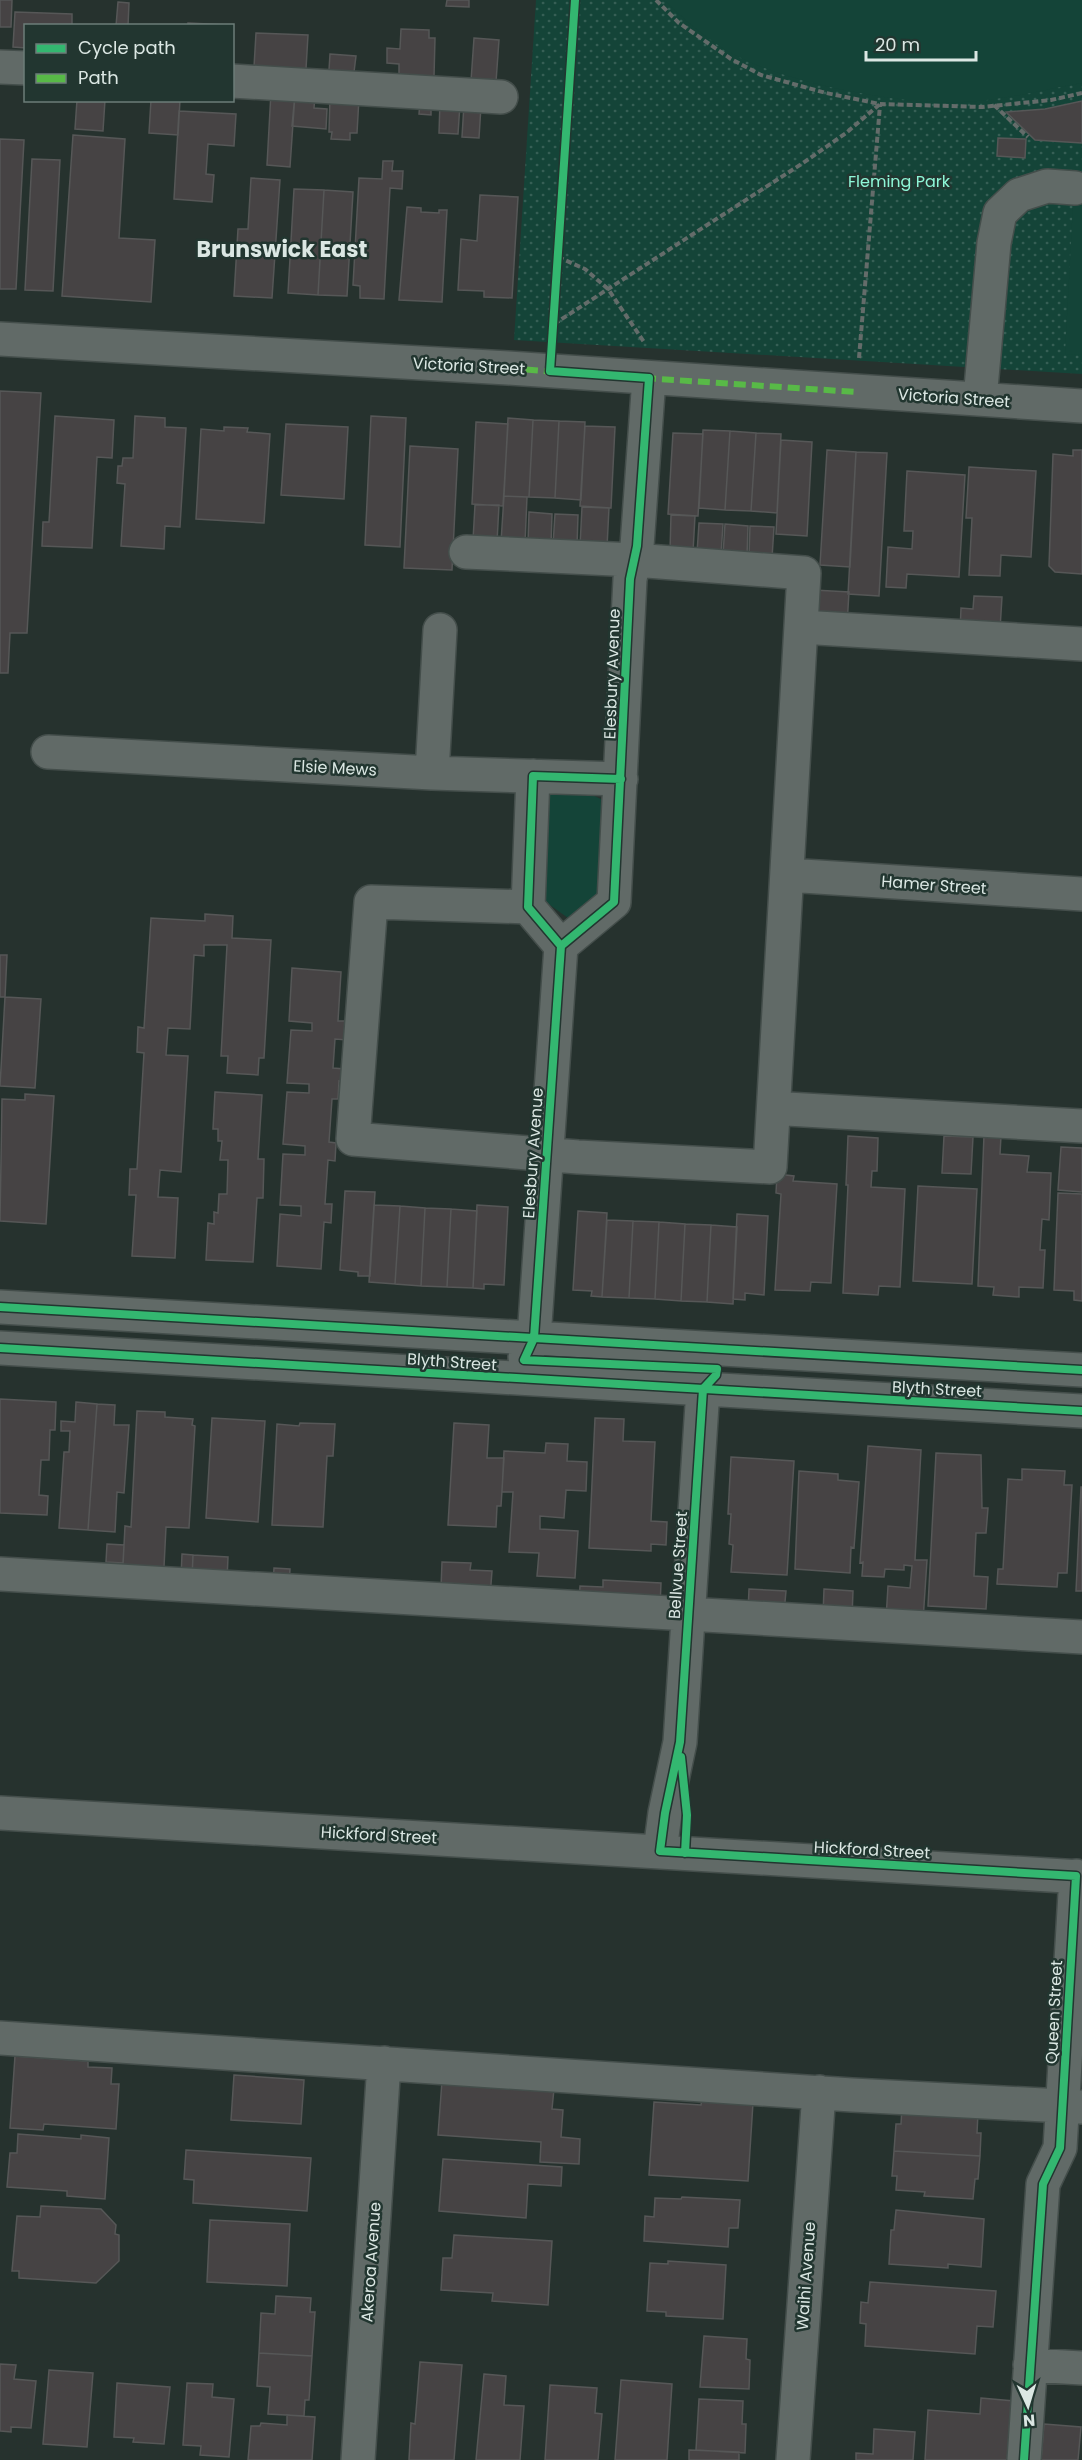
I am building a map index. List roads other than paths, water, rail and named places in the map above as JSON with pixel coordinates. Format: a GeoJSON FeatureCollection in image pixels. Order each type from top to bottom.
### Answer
{"type":"FeatureCollection","features":[{"type":"Feature","properties":{"kind":"street"},"geometry":{"type":"LineString","coordinates":[[0,67],[24,68]]}},
{"type":"Feature","properties":{"kind":"street"},"geometry":{"type":"LineString","coordinates":[[234,81],[501,97]]}},
{"type":"Feature","properties":{"kind":"street"},"geometry":{"type":"LineString","coordinates":[[980,399],[994,243],[1000,213],[1019,195],[1047,186],[1075,188]]}},
{"type":"Feature","properties":{"kind":"street","name":"Victoria Street"},"geometry":{"type":"LineString","coordinates":[[0,339],[550,371],[1082,406]]}},
{"type":"Feature","properties":{"kind":"street","name":"Elesbury Avenue"},"geometry":{"type":"LineString","coordinates":[[523,1380],[525,1360],[534,1338],[561,946],[614,902],[630,579],[637,546],[649,378]]}},
{"type":"Feature","properties":{"kind":"street"},"geometry":{"type":"LineString","coordinates":[[466,552],[634,560],[804,573],[787,875],[781,1109],[770,1167],[546,1154],[353,1139],[372,902],[528,907]]}},
{"type":"Feature","properties":{"kind":"street"},"geometry":{"type":"LineString","coordinates":[[801,627],[1082,644]]}},
{"type":"Feature","properties":{"kind":"street"},"geometry":{"type":"LineString","coordinates":[[432,773],[440,630]]}},
{"type":"Feature","properties":{"kind":"street","name":"Elsie Mews"},"geometry":{"type":"LineString","coordinates":[[48,752],[432,773],[621,780]]}},
{"type":"Feature","properties":{"kind":"street"},"geometry":{"type":"LineString","coordinates":[[533,777],[528,907],[561,946]]}},
{"type":"Feature","properties":{"kind":"street","name":"Hamer Street"},"geometry":{"type":"LineString","coordinates":[[787,875],[1082,894]]}},
{"type":"Feature","properties":{"kind":"street"},"geometry":{"type":"LineString","coordinates":[[781,1109],[1082,1126]]}},
{"type":"Feature","properties":{"kind":"street","name":"Blyth Street"},"geometry":{"type":"LineString","coordinates":[[0,1307],[1082,1370]]}},
{"type":"Feature","properties":{"kind":"street","name":"Blyth Street"},"geometry":{"type":"LineString","coordinates":[[0,1348],[1082,1411]]}},
{"type":"Feature","properties":{"kind":"street","name":"Bellvue Street"},"geometry":{"type":"LineString","coordinates":[[673,1852],[664,1813],[680,1742],[703,1389]]}},
{"type":"Feature","properties":{"kind":"street"},"geometry":{"type":"LineString","coordinates":[[0,1574],[1082,1637]]}},
{"type":"Feature","properties":{"kind":"street","name":"Hickford Street"},"geometry":{"type":"LineString","coordinates":[[0,1813],[1079,1876]]}},
{"type":"Feature","properties":{"kind":"street","name":"Queen Street"},"geometry":{"type":"LineString","coordinates":[[1071,2149],[1079,1876]]}},
{"type":"Feature","properties":{"kind":"street"},"geometry":{"type":"LineString","coordinates":[[0,2038],[819,2092],[1072,2106]]}},
{"type":"Feature","properties":{"kind":"street","name":"Akeroa Avenue"},"geometry":{"type":"LineString","coordinates":[[358,2460],[384,2064]]}},
{"type":"Feature","properties":{"kind":"street","name":"Waihi Avenue"},"geometry":{"type":"LineString","coordinates":[[793,2460],[819,2092]]}},
{"type":"Feature","properties":{"kind":"street"},"geometry":{"type":"LineString","coordinates":[[1024,2460],[1043,2184],[1071,2149]]}},
{"type":"Feature","properties":{"kind":"street"},"geometry":{"type":"LineString","coordinates":[[1030,2365],[1082,2368]]}},
{"type":"Feature","properties":{"kind":"district","name":"Brunswick East"},"geometry":{"type":"Point","coordinates":[282,249]}},
{"type":"Feature","properties":{"kind":"park label","name":"Fleming Park"},"geometry":{"type":"Point","coordinates":[899,181]}}]}
